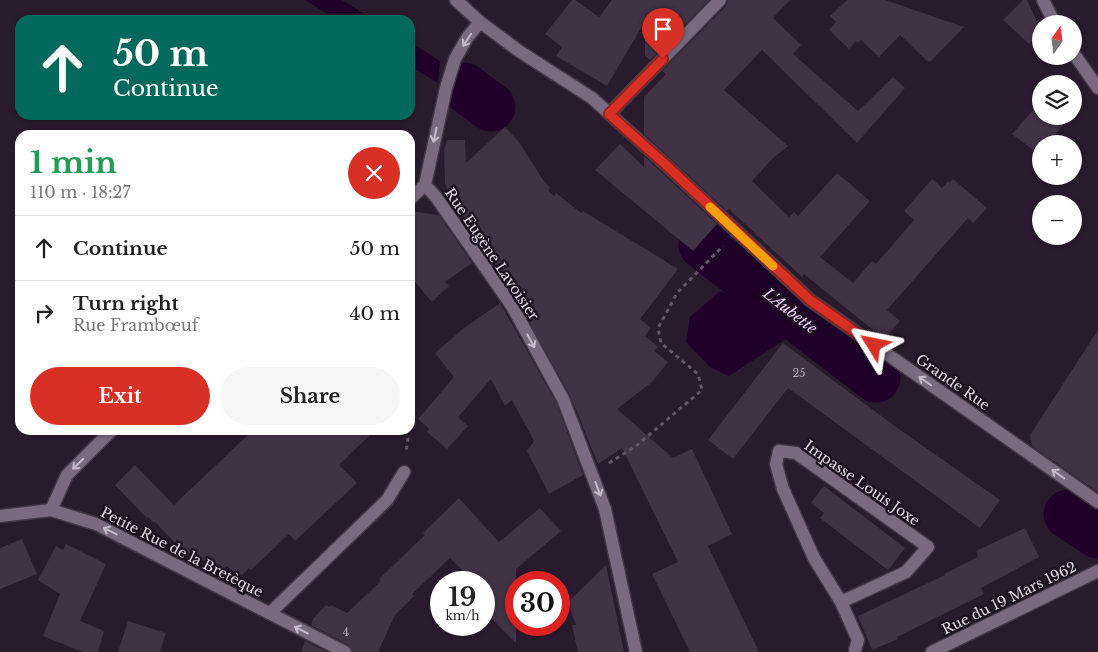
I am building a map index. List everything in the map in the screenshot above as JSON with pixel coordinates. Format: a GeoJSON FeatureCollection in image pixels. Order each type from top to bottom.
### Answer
{"type":"FeatureCollection","features":[{"type":"Feature","properties":{"kind":"street","name":"Grande Rue"},"geometry":{"type":"LineString","coordinates":[[456,0],[480,22],[519,52],[592,98],[810,300],[1098,502]]}},
{"type":"Feature","properties":{"kind":"street"},"geometry":{"type":"LineString","coordinates":[[609,114],[720,0]]}},
{"type":"Feature","properties":{"kind":"street"},"geometry":{"type":"LineString","coordinates":[[1043,0],[1050,15]]}},
{"type":"Feature","properties":{"kind":"street"},"geometry":{"type":"LineString","coordinates":[[415,195],[425,186],[446,88],[452,69],[467,38],[480,22]]}},
{"type":"Feature","properties":{"kind":"street"},"geometry":{"type":"LineString","coordinates":[[1082,65],[1098,88]]}},
{"type":"Feature","properties":{"kind":"street","name":"Rue Eugène Lavoisier"},"geometry":{"type":"LineString","coordinates":[[425,186],[436,197],[512,306],[563,399],[605,509],[636,652]]}},
{"type":"Feature","properties":{"kind":"street"},"geometry":{"type":"LineString","coordinates":[[0,516],[51,510],[66,476],[107,435]]}},
{"type":"Feature","properties":{"kind":"street","name":"Impasse Louis Joxe"},"geometry":{"type":"LineString","coordinates":[[840,602],[906,572],[928,547],[796,453],[780,451],[776,464],[783,489],[814,558],[840,602],[858,640],[854,651]]}},
{"type":"Feature","properties":{"kind":"street","name":"Petite Rue de la Bretèque"},"geometry":{"type":"LineString","coordinates":[[270,613],[387,500],[404,472]]}},
{"type":"Feature","properties":{"kind":"street","name":"Petite Rue de la Bretèque"},"geometry":{"type":"LineString","coordinates":[[51,510],[96,524],[345,652]]}},
{"type":"Feature","properties":{"kind":"street","name":"Rue du 19 Mars 1962"},"geometry":{"type":"LineString","coordinates":[[932,652],[1098,571]]}},
{"type":"Feature","properties":{"kind":"path"},"geometry":{"type":"LineString","coordinates":[[592,474],[636,446],[702,390],[698,374],[661,344],[658,328],[677,293],[732,227]]}},
{"type":"Feature","properties":{"kind":"shaded area"},"geometry":{"type":"Polygon","coordinates":[[[305,0],[342,0],[366,15],[329,15],[305,0]]]}},
{"type":"Feature","properties":{"kind":"shaded area"},"geometry":{"type":"Polygon","coordinates":[[[415,45],[440,61],[438,83],[415,69],[415,45]]]}},
{"type":"Feature","properties":{"kind":"shaded area"},"geometry":{"type":"Polygon","coordinates":[[[720,291],[743,299],[792,335],[729,376],[710,367],[686,342],[690,317],[720,291]]]}},
{"type":"Feature","properties":{"kind":"building"},"geometry":{"type":"Polygon","coordinates":[[[572,0],[575,0],[599,17],[612,0],[709,0],[650,60],[645,55],[645,21],[607,86],[556,56],[562,47],[545,34],[572,0]]]}},
{"type":"Feature","properties":{"kind":"building"},"geometry":{"type":"Polygon","coordinates":[[[728,0],[790,0],[773,18],[801,45],[793,54],[858,111],[893,77],[905,88],[857,143],[762,50],[724,90],[788,146],[774,157],[752,181],[789,217],[794,212],[798,216],[837,173],[870,201],[820,257],[853,283],[872,261],[876,264],[914,220],[904,211],[932,179],[942,188],[948,181],[949,183],[953,179],[987,208],[973,223],[968,218],[887,310],[900,321],[884,339],[804,274],[802,277],[644,134],[644,97],[666,74],[662,71],[726,6],[728,0]]]}},
{"type":"Feature","properties":{"kind":"building"},"geometry":{"type":"Polygon","coordinates":[[[847,0],[885,0],[964,27],[931,61],[928,62],[900,35],[879,57],[861,40],[858,43],[856,41],[849,49],[829,30],[836,22],[830,16],[847,0]]]}},
{"type":"Feature","properties":{"kind":"building"},"geometry":{"type":"Polygon","coordinates":[[[1023,0],[1027,0],[1034,15],[1032,15],[1032,40],[1029,44],[1003,20],[1023,0]]]}},
{"type":"Feature","properties":{"kind":"building"},"geometry":{"type":"Polygon","coordinates":[[[1032,111],[1032,125],[1063,125],[1055,135],[1032,135],[1032,149],[1012,134],[1032,111]]]}},
{"type":"Feature","properties":{"kind":"building"},"geometry":{"type":"Polygon","coordinates":[[[505,127],[519,142],[550,188],[548,191],[554,196],[556,193],[581,213],[583,211],[678,269],[640,319],[651,328],[645,336],[658,347],[654,351],[668,362],[652,382],[617,409],[673,458],[692,449],[732,534],[708,546],[759,652],[690,652],[652,574],[678,562],[622,448],[598,464],[570,395],[513,294],[515,292],[460,217],[445,184],[444,150],[447,140],[465,140],[466,163],[505,127]]]}},
{"type":"Feature","properties":{"kind":"building"},"geometry":{"type":"Polygon","coordinates":[[[620,144],[644,167],[644,156],[717,224],[693,251],[595,170],[620,144]]]}},
{"type":"Feature","properties":{"kind":"building"},"geometry":{"type":"Polygon","coordinates":[[[415,212],[439,215],[472,263],[445,282],[449,286],[432,302],[415,282],[415,212]]]}},
{"type":"Feature","properties":{"kind":"building"},"geometry":{"type":"Polygon","coordinates":[[[500,303],[556,402],[583,475],[549,494],[527,451],[534,441],[512,400],[505,406],[491,379],[458,417],[468,426],[447,449],[427,432],[429,429],[418,419],[454,377],[435,353],[464,328],[500,303]]]}},
{"type":"Feature","properties":{"kind":"building"},"geometry":{"type":"Polygon","coordinates":[[[1098,330],[1098,492],[1032,446],[1030,435],[1098,330]]]}},
{"type":"Feature","properties":{"kind":"building"},"geometry":{"type":"Polygon","coordinates":[[[783,343],[896,427],[1000,500],[980,528],[788,388],[733,459],[708,440],[783,343]]]}},
{"type":"Feature","properties":{"kind":"building"},"geometry":{"type":"Polygon","coordinates":[[[248,435],[370,435],[339,465],[357,483],[295,541],[289,534],[251,570],[249,568],[239,578],[227,566],[222,570],[181,549],[115,485],[135,465],[174,505],[248,435]]]}},
{"type":"Feature","properties":{"kind":"building"},"geometry":{"type":"Polygon","coordinates":[[[824,486],[905,548],[888,570],[820,518],[824,513],[811,503],[824,486]]]}},
{"type":"Feature","properties":{"kind":"building"},"geometry":{"type":"Polygon","coordinates":[[[459,498],[499,542],[540,508],[561,531],[516,571],[505,571],[505,632],[495,622],[495,571],[463,571],[450,558],[436,571],[430,571],[430,577],[412,594],[414,596],[395,615],[378,652],[353,652],[349,645],[311,625],[313,619],[326,605],[330,607],[331,605],[347,613],[425,535],[423,533],[459,498]]]}},
{"type":"Feature","properties":{"kind":"building"},"geometry":{"type":"Polygon","coordinates":[[[1025,528],[1039,557],[981,588],[984,594],[897,637],[898,639],[872,650],[858,616],[945,575],[978,557],[976,551],[1025,528]]]}},
{"type":"Feature","properties":{"kind":"building"},"geometry":{"type":"Polygon","coordinates":[[[22,539],[37,574],[0,589],[0,548],[22,539]]]}},
{"type":"Feature","properties":{"kind":"building"},"geometry":{"type":"Polygon","coordinates":[[[66,544],[106,564],[80,621],[104,631],[98,652],[83,652],[43,636],[60,594],[38,580],[56,546],[63,550],[66,544]]]}},
{"type":"Feature","properties":{"kind":"building"},"geometry":{"type":"Polygon","coordinates":[[[606,565],[624,652],[578,652],[572,625],[576,625],[570,608],[570,600],[606,565]]]}},
{"type":"Feature","properties":{"kind":"building"},"geometry":{"type":"Polygon","coordinates":[[[128,621],[166,633],[160,652],[118,652],[128,621]]]}},
{"type":"Feature","properties":{"kind":"building"},"geometry":{"type":"Polygon","coordinates":[[[509,636],[516,636],[516,643],[509,636]]]}},
{"type":"Feature","properties":{"kind":"building"},"geometry":{"type":"Polygon","coordinates":[[[305,641],[327,652],[301,652],[305,641]]]}},
{"type":"Feature","properties":{"kind":"waterway","name":"L'Aubette"},"geometry":{"type":"LineString","coordinates":[[464,87],[491,107]]}},
{"type":"Feature","properties":{"kind":"waterway","name":"L'Aubette"},"geometry":{"type":"LineString","coordinates":[[703,245],[876,378]]}},
{"type":"Feature","properties":{"kind":"waterway","name":"L'Aubette"},"geometry":{"type":"LineString","coordinates":[[1068,514],[1098,534]]}},
{"type":"Feature","properties":{"kind":"slow traffic"},"geometry":{"type":"LineString","coordinates":[[710,207],[773,266]]}},
{"type":"Feature","properties":{"kind":"route"},"geometry":{"type":"LineString","coordinates":[[663,59],[609,114],[810,300],[874,345]]}}]}
